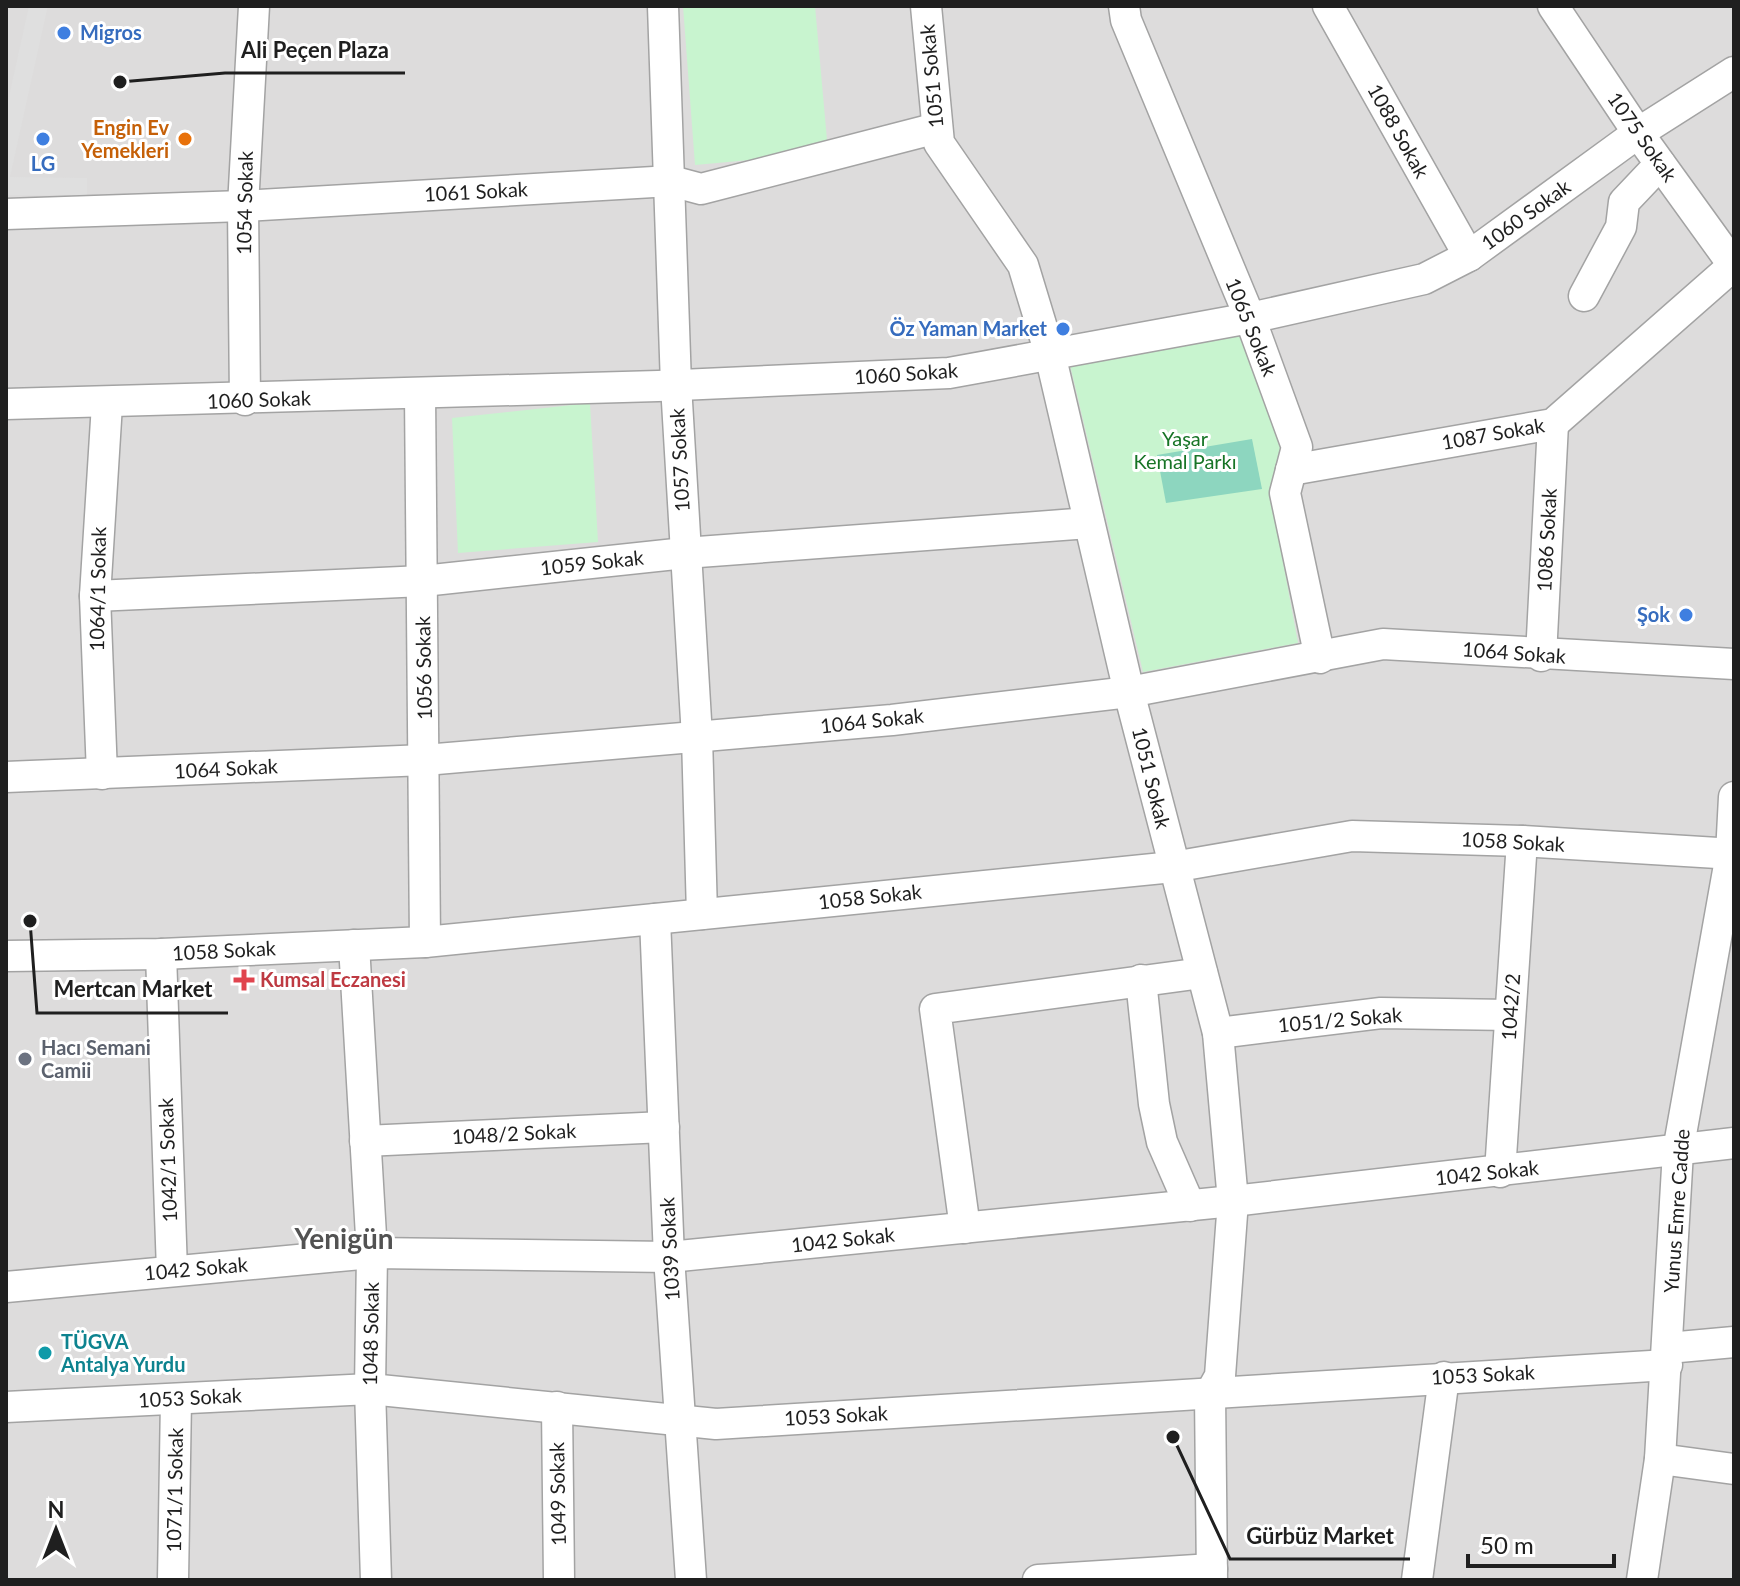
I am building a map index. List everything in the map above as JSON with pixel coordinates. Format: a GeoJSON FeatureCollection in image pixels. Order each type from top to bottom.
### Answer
{"type":"FeatureCollection","features":[{"type":"Feature","properties":{"kind":"street","name":"1054 Sokak"},"geometry":{"type":"LineString","coordinates":[[245,400],[243,206],[254,6]]}},
{"type":"Feature","properties":{"kind":"street","name":"1057 Sokak"},"geometry":{"type":"LineString","coordinates":[[663,6],[676,385],[697,737],[702,914]]}},
{"type":"Feature","properties":{"kind":"street","name":"1051 Sokak"},"geometry":{"type":"LineString","coordinates":[[926,6],[939,143],[1023,265],[1050,354],[1129,692],[1218,1033],[1233,1201],[1220,1376],[1210,1394],[1212,1574]]}},
{"type":"Feature","properties":{"kind":"street","name":"1065 Sokak"},"geometry":{"type":"LineString","coordinates":[[1124,6],[1126,20],[1250,318],[1297,447],[1285,493],[1320,658]]}},
{"type":"Feature","properties":{"kind":"street","name":"1088 Sokak"},"geometry":{"type":"LineString","coordinates":[[1328,6],[1469,256]]}},
{"type":"Feature","properties":{"kind":"street","name":"1075 Sokak"},"geometry":{"type":"LineString","coordinates":[[1553,6],[1638,133],[1734,266]]}},
{"type":"Feature","properties":{"kind":"street","name":"1060 Sokak"},"geometry":{"type":"LineString","coordinates":[[6,404],[245,400],[949,373],[1250,318],[1424,279],[1469,256],[1638,133],[1734,72]]}},
{"type":"Feature","properties":{"kind":"street","name":"1061 Sokak"},"geometry":{"type":"LineString","coordinates":[[6,214],[243,206],[671,181],[701,189],[937,128]]}},
{"type":"Feature","properties":{"kind":"street"},"geometry":{"type":"LineString","coordinates":[[1584,296],[1621,227],[1624,202],[1660,164]]}},
{"type":"Feature","properties":{"kind":"street","name":"1087 Sokak"},"geometry":{"type":"LineString","coordinates":[[1291,470],[1553,424],[1734,266]]}},
{"type":"Feature","properties":{"kind":"street","name":"1056 Sokak"},"geometry":{"type":"LineString","coordinates":[[420,394],[425,942]]}},
{"type":"Feature","properties":{"kind":"street","name":"1064/1 Sokak"},"geometry":{"type":"LineString","coordinates":[[102,774],[95,596],[107,404]]}},
{"type":"Feature","properties":{"kind":"street","name":"1086 Sokak"},"geometry":{"type":"LineString","coordinates":[[1541,656],[1553,424]]}},
{"type":"Feature","properties":{"kind":"street","name":"1059 Sokak"},"geometry":{"type":"LineString","coordinates":[[95,596],[423,581],[685,553],[1089,523]]}},
{"type":"Feature","properties":{"kind":"street","name":"1064 Sokak"},"geometry":{"type":"LineString","coordinates":[[6,777],[425,760],[892,720],[1129,692],[1383,644],[1541,656],[1734,664]]}},
{"type":"Feature","properties":{"kind":"street","name":"Yunus Emre Cadde"},"geometry":{"type":"LineString","coordinates":[[1642,1580],[1660,1459],[1678,1151],[1733,854],[1734,797]]}},
{"type":"Feature","properties":{"kind":"street","name":"1058 Sokak"},"geometry":{"type":"LineString","coordinates":[[6,956],[161,954],[425,942],[1173,867],[1352,836],[1522,841],[1733,854]]}},
{"type":"Feature","properties":{"kind":"street","name":"1042/2"},"geometry":{"type":"LineString","coordinates":[[1500,1172],[1522,841]]}},
{"type":"Feature","properties":{"kind":"street","name":"1039 Sokak"},"geometry":{"type":"LineString","coordinates":[[655,919],[669,1257],[691,1580]]}},
{"type":"Feature","properties":{"kind":"street","name":"1048 Sokak"},"geometry":{"type":"LineString","coordinates":[[354,945],[372,1253],[370,1389],[376,1580]]}},
{"type":"Feature","properties":{"kind":"street","name":"1042/1 Sokak"},"geometry":{"type":"LineString","coordinates":[[161,954],[172,1271]]}},
{"type":"Feature","properties":{"kind":"street"},"geometry":{"type":"LineString","coordinates":[[965,1228],[935,1009],[1202,973]]}},
{"type":"Feature","properties":{"kind":"street"},"geometry":{"type":"LineString","coordinates":[[1141,980],[1156,1117],[1162,1142],[1190,1206]]}},
{"type":"Feature","properties":{"kind":"street","name":"1051/2 Sokak"},"geometry":{"type":"LineString","coordinates":[[1218,1033],[1381,1013],[1510,1015]]}},
{"type":"Feature","properties":{"kind":"street","name":"1048/2 Sokak"},"geometry":{"type":"LineString","coordinates":[[365,1141],[664,1127]]}},
{"type":"Feature","properties":{"kind":"street","name":"1042 Sokak"},"geometry":{"type":"LineString","coordinates":[[6,1287],[372,1253],[669,1257],[1190,1206],[1734,1143]]}},
{"type":"Feature","properties":{"kind":"street","name":"1053 Sokak"},"geometry":{"type":"LineString","coordinates":[[6,1407],[370,1389],[716,1424],[1444,1377],[1667,1356],[1734,1342]]}},
{"type":"Feature","properties":{"kind":"street"},"geometry":{"type":"LineString","coordinates":[[1417,1580],[1444,1377]]}},
{"type":"Feature","properties":{"kind":"street","name":"1071/1 Sokak"},"geometry":{"type":"LineString","coordinates":[[173,1580],[176,1399]]}},
{"type":"Feature","properties":{"kind":"street","name":"1049 Sokak"},"geometry":{"type":"LineString","coordinates":[[557,1407],[559,1580]]}},
{"type":"Feature","properties":{"kind":"street"},"geometry":{"type":"LineString","coordinates":[[1660,1459],[1734,1469]]}},
{"type":"Feature","properties":{"kind":"street"},"geometry":{"type":"LineString","coordinates":[[1038,1580],[1212,1574]]}},
{"type":"Feature","properties":{"kind":"shaded area"},"geometry":{"type":"Polygon","coordinates":[[[6,6],[1734,6],[1734,1580],[6,1580],[6,6]]]}},
{"type":"Feature","properties":{"kind":"shaded area"},"geometry":{"type":"Polygon","coordinates":[[[29,6],[48,6],[10,177],[87,178],[87,195],[6,195],[6,110],[29,6]]]}},
{"type":"Feature","properties":{"kind":"green space"},"geometry":{"type":"Polygon","coordinates":[[[683,6],[815,6],[827,140],[750,160],[695,165],[683,6]]]}},
{"type":"Feature","properties":{"kind":"green space","name":"Yaşar Kemal Parkı"},"geometry":{"type":"Polygon","coordinates":[[[1241,333],[1283,449],[1270,492],[1298,643],[1143,672],[1070,365],[1241,333]]]}},
{"type":"Feature","properties":{"kind":"green space"},"geometry":{"type":"Polygon","coordinates":[[[590,403],[598,542],[458,553],[452,418],[590,403]]]}},
{"type":"Feature","properties":{"kind":"green space"},"geometry":{"type":"Polygon","coordinates":[[[1252,439],[1262,489],[1166,503],[1157,455],[1252,439]]]}},
{"type":"Feature","properties":{"kind":"place","name":"Migros"},"geometry":{"type":"Point","coordinates":[64,33]}},
{"type":"Feature","properties":{"kind":"place","name":"Ali Peçen Plaza"},"geometry":{"type":"Point","coordinates":[120,82]}},
{"type":"Feature","properties":{"kind":"place","name":"LG"},"geometry":{"type":"Point","coordinates":[43,139]}},
{"type":"Feature","properties":{"kind":"place","name":"Engin Ev Yemekleri"},"geometry":{"type":"Point","coordinates":[185,139]}},
{"type":"Feature","properties":{"kind":"place","name":"Öz Yaman Market"},"geometry":{"type":"Point","coordinates":[1063,329]}},
{"type":"Feature","properties":{"kind":"place","name":"Şok"},"geometry":{"type":"Point","coordinates":[1686,615]}},
{"type":"Feature","properties":{"kind":"place","name":"Mertcan Market"},"geometry":{"type":"Point","coordinates":[30,921]}},
{"type":"Feature","properties":{"kind":"place","name":"Kumsal Eczanesi"},"geometry":{"type":"Point","coordinates":[244,980]}},
{"type":"Feature","properties":{"kind":"place","name":"Hacı Semani Camii"},"geometry":{"type":"Point","coordinates":[25,1059]}},
{"type":"Feature","properties":{"kind":"place","name":"TÜGVA Antalya Yurdu"},"geometry":{"type":"Point","coordinates":[45,1353]}},
{"type":"Feature","properties":{"kind":"place","name":"Gürbüz Market"},"geometry":{"type":"Point","coordinates":[1173,1437]}},
{"type":"Feature","properties":{"kind":"district","name":"Yenigün"},"geometry":{"type":"Point","coordinates":[344,1239]}}]}
